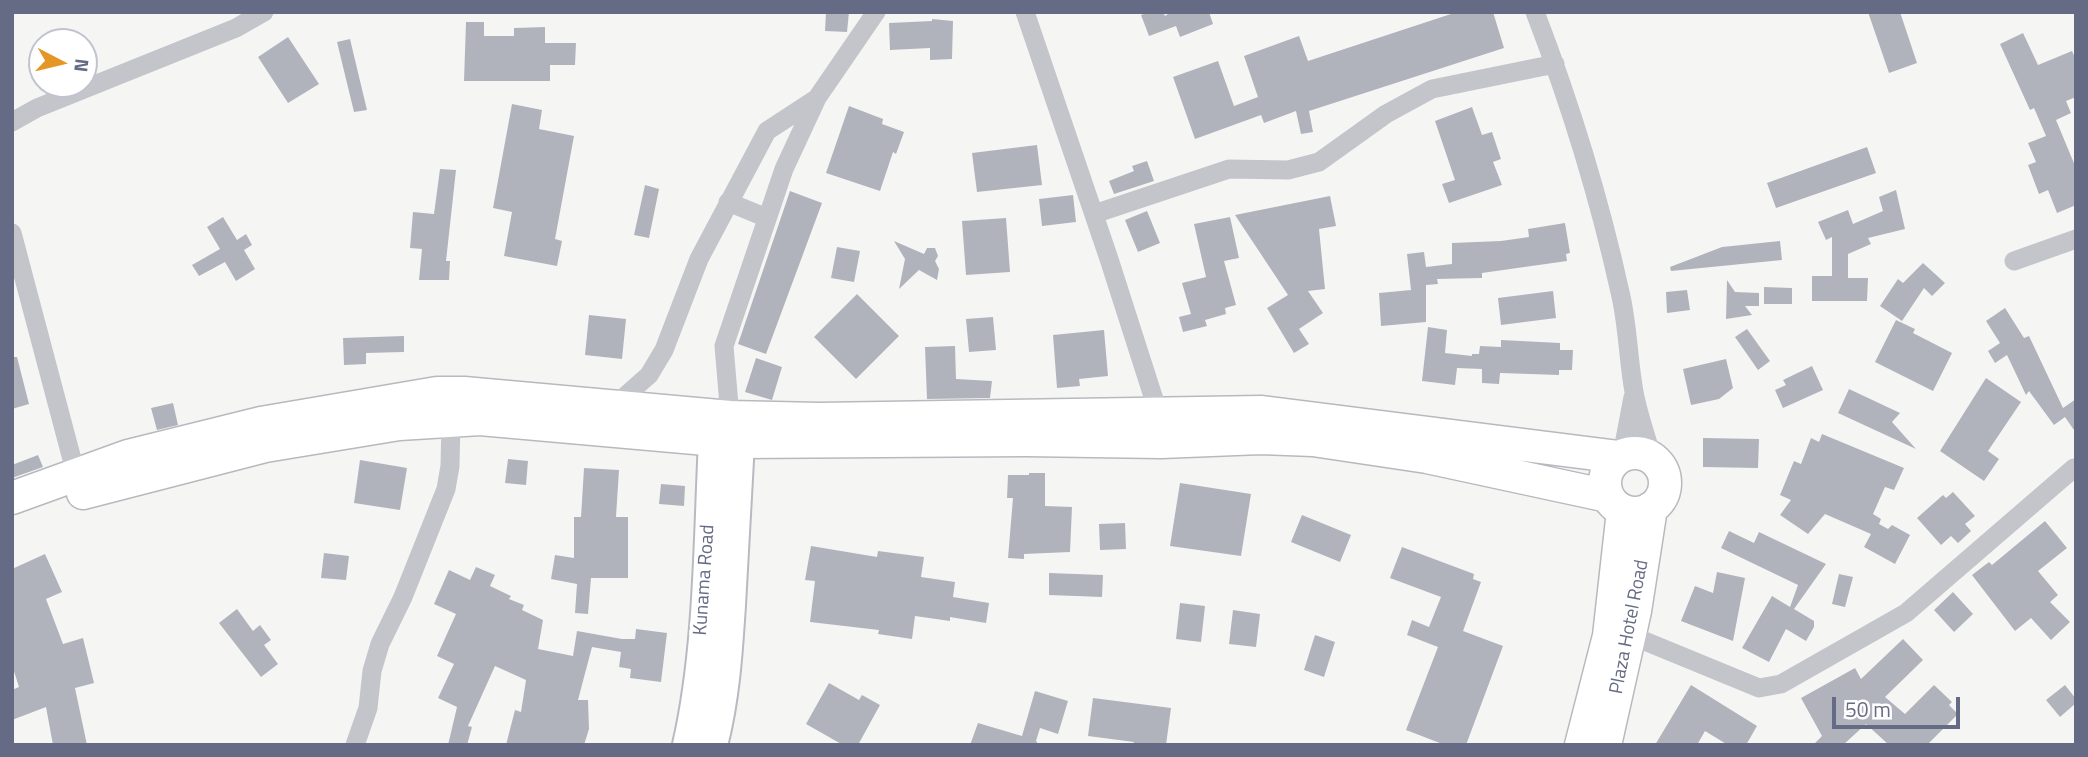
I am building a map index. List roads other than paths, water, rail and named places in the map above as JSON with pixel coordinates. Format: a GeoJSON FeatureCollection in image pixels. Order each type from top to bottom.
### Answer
{"type":"FeatureCollection","features":[{"type":"Feature","properties":{"kind":"main road"},"geometry":{"type":"LineString","coordinates":[[12,517],[78,485],[128,456],[261,424],[414,396],[464,393],[614,407],[722,429]]}},
{"type":"Feature","properties":{"kind":"main road"},"geometry":{"type":"LineString","coordinates":[[12,498],[265,446],[399,424],[451,420],[1026,440],[1160,429],[1262,412],[1631,457],[1661,470],[1664,484],[1661,498],[1627,505],[1427,457],[1313,440],[1261,439],[1160,429]]}},
{"type":"Feature","properties":{"kind":"main road","name":"Kunama Road"},"geometry":{"type":"LineString","coordinates":[[687,745],[694,716],[722,429]]}},
{"type":"Feature","properties":{"kind":"main road","name":"Kunama Road"},"geometry":{"type":"LineString","coordinates":[[713,745],[727,668],[722,429]]}},
{"type":"Feature","properties":{"kind":"main road"},"geometry":{"type":"LineString","coordinates":[[1627,505],[1605,485],[1611,464],[1631,457]]}},
{"type":"Feature","properties":{"kind":"main road","name":"Plaza Hotel Road"},"geometry":{"type":"LineString","coordinates":[[1605,745],[1630,635],[1627,505]]}},
{"type":"Feature","properties":{"kind":"main road","name":"Plaza Hotel Road"},"geometry":{"type":"LineString","coordinates":[[1581,745],[1609,636],[1627,505]]}},
{"type":"Feature","properties":{"kind":"street"},"geometry":{"type":"LineString","coordinates":[[12,122],[37,108],[236,28],[264,12]]}},
{"type":"Feature","properties":{"kind":"street"},"geometry":{"type":"LineString","coordinates":[[722,429],[724,346],[794,144],[817,98],[876,12]]}},
{"type":"Feature","properties":{"kind":"street"},"geometry":{"type":"LineString","coordinates":[[1025,12],[1094,214],[1160,429]]}},
{"type":"Feature","properties":{"kind":"street"},"geometry":{"type":"LineString","coordinates":[[1535,12],[1555,64],[1591,178],[1620,292],[1629,339],[1634,392],[1631,457]]}},
{"type":"Feature","properties":{"kind":"street"},"geometry":{"type":"LineString","coordinates":[[1094,214],[1229,169],[1287,170],[1319,162],[1386,114],[1432,89],[1555,64]]}},
{"type":"Feature","properties":{"kind":"street"},"geometry":{"type":"LineString","coordinates":[[614,407],[649,375],[664,350],[699,259],[767,131],[817,98]]}},
{"type":"Feature","properties":{"kind":"street"},"geometry":{"type":"LineString","coordinates":[[728,202],[768,218]]}},
{"type":"Feature","properties":{"kind":"street"},"geometry":{"type":"LineString","coordinates":[[12,233],[78,485]]}},
{"type":"Feature","properties":{"kind":"street"},"geometry":{"type":"LineString","coordinates":[[2014,261],[2076,239]]}},
{"type":"Feature","properties":{"kind":"street"},"geometry":{"type":"LineString","coordinates":[[1631,457],[1634,392]]}},
{"type":"Feature","properties":{"kind":"street"},"geometry":{"type":"LineString","coordinates":[[355,745],[368,708],[372,671],[380,644],[403,597],[446,489],[450,466],[451,420]]}},
{"type":"Feature","properties":{"kind":"street"},"geometry":{"type":"LineString","coordinates":[[1630,635],[1759,688],[1781,684],[1906,613],[2074,468],[2076,470]]}}]}
